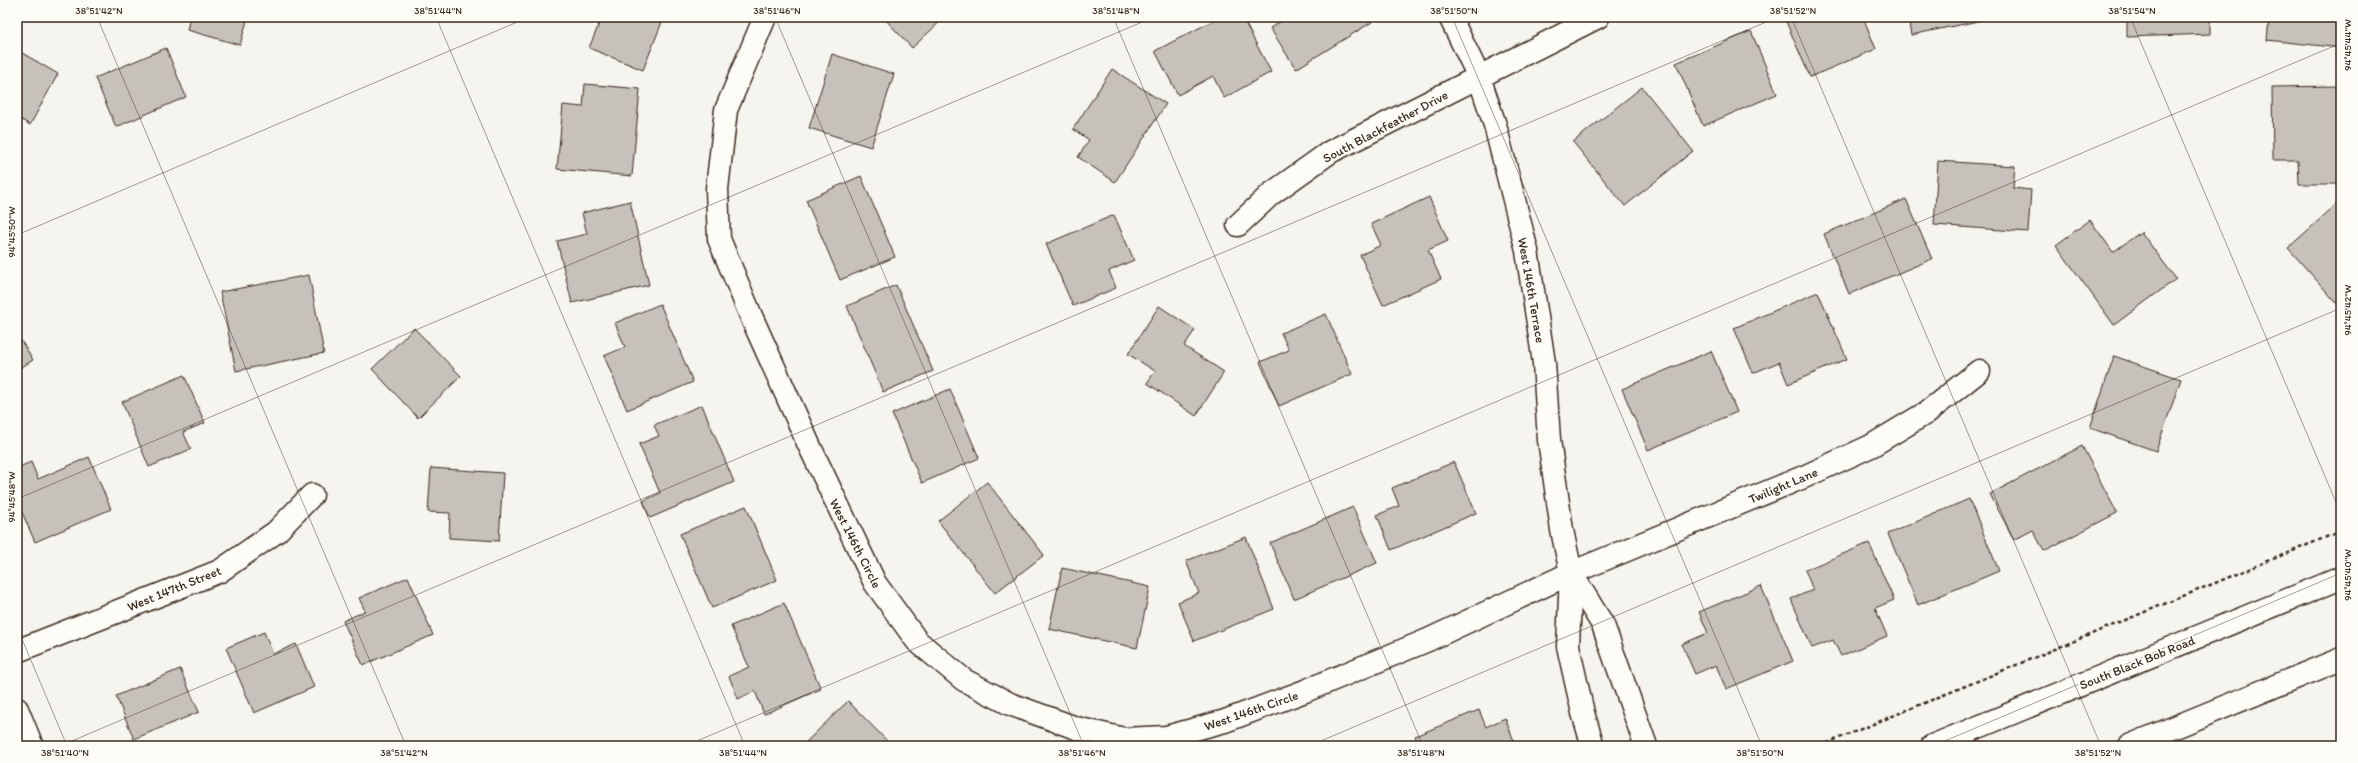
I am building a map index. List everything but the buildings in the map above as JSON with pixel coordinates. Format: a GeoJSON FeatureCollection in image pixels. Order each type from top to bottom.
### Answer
{"type":"FeatureCollection","features":[{"type":"Feature","properties":{"kind":"street","name":"West 146th Circle"},"geometry":{"type":"LineString","coordinates":[[765,17],[726,110],[717,189],[719,238],[809,445],[875,583],[916,642],[964,680],[1010,704],[1076,728],[1124,739],[1166,737],[1225,721],[1305,691],[1428,640],[1570,573]]}},
{"type":"Feature","properties":{"kind":"street","name":"West 146th Terrace"},"geometry":{"type":"LineString","coordinates":[[1450,17],[1479,77],[1495,125],[1527,251],[1544,363],[1550,447],[1570,573],[1568,646],[1583,713],[1594,746]]}},
{"type":"Feature","properties":{"kind":"street","name":"South Blackfeather Drive"},"geometry":{"type":"LineString","coordinates":[[1238,225],[1271,194],[1330,152],[1598,17]]}},
{"type":"Feature","properties":{"kind":"street","name":"Twilight Lane"},"geometry":{"type":"LineString","coordinates":[[1570,573],[1806,476],[1871,446],[1926,413],[1979,371]]}},
{"type":"Feature","properties":{"kind":"street","name":"West 147th Street"},"geometry":{"type":"LineString","coordinates":[[17,651],[220,571],[276,532],[312,495]]}},
{"type":"Feature","properties":{"kind":"street","name":"West 146th Terrace"},"geometry":{"type":"LineString","coordinates":[[1570,573],[1604,624],[1646,746]]}},
{"type":"Feature","properties":{"kind":"street","name":"South Black Bob Road"},"geometry":{"type":"LineString","coordinates":[[1932,746],[2341,578]]}},
{"type":"Feature","properties":{"kind":"street"},"geometry":{"type":"LineString","coordinates":[[2129,746],[2341,659]]}},
{"type":"Feature","properties":{"kind":"street"},"geometry":{"type":"LineString","coordinates":[[17,709],[32,746]]}},
{"type":"Feature","properties":{"kind":"path"},"geometry":{"type":"LineString","coordinates":[[1820,746],[2341,531]]}}]}
